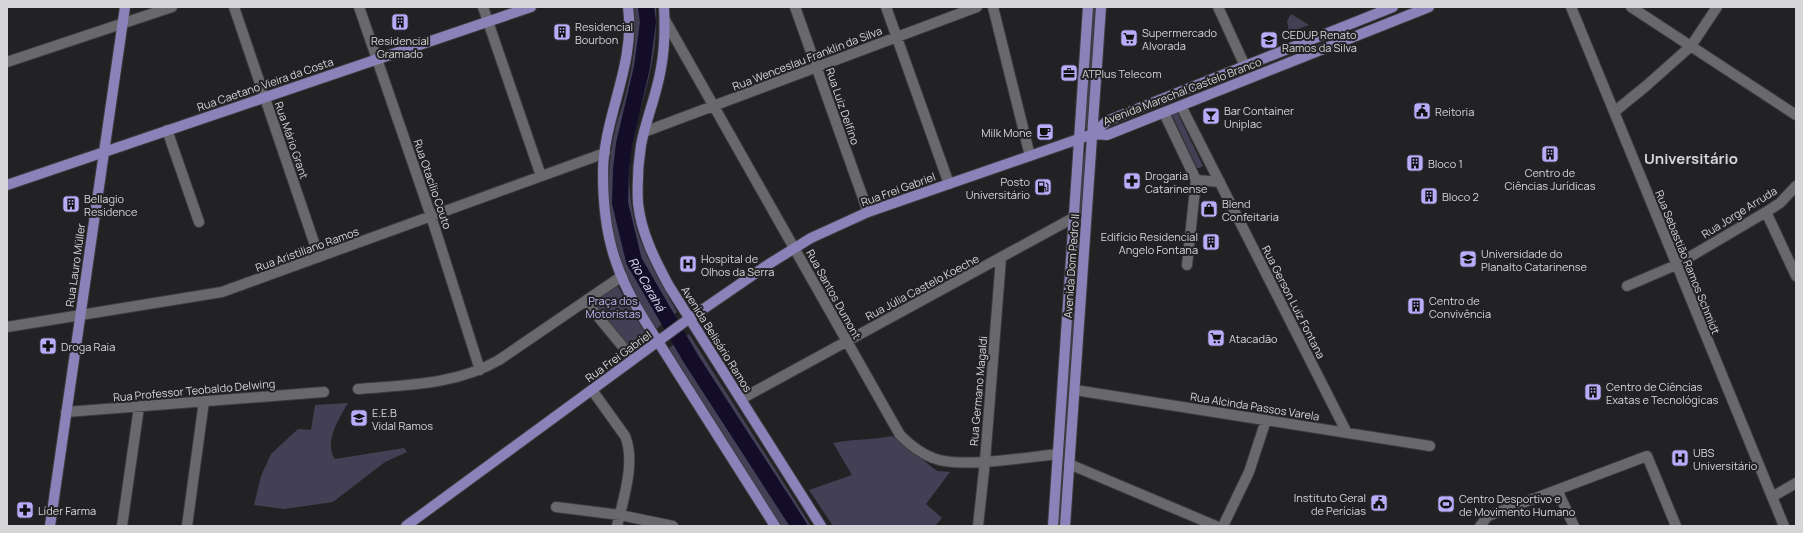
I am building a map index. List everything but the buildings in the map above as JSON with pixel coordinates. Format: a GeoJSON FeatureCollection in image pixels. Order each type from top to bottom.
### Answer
{"type":"FeatureCollection","features":[{"type":"Feature","properties":{"kind":"main road","name":"Rua Lauro Müller"},"geometry":{"type":"LineString","coordinates":[[50,526],[125,7]]}},
{"type":"Feature","properties":{"kind":"main road","name":"Rua Caetano Vieira da Costa"},"geometry":{"type":"LineString","coordinates":[[7,184],[531,7]]}},
{"type":"Feature","properties":{"kind":"main road"},"geometry":{"type":"LineString","coordinates":[[628,7],[628,52],[605,153],[603,171],[605,216],[616,263],[639,310],[661,339],[775,526]]}},
{"type":"Feature","properties":{"kind":"main road","name":"Avenida Belisário Ramos"},"geometry":{"type":"LineString","coordinates":[[664,7],[665,20],[662,67],[644,132],[638,175],[638,204],[642,225],[659,266],[686,321],[741,399],[821,526]]}},
{"type":"Feature","properties":{"kind":"main road","name":"Avenida Dom Pedro II"},"geometry":{"type":"LineString","coordinates":[[1053,526],[1088,7]]}},
{"type":"Feature","properties":{"kind":"main road","name":"Avenida Dom Pedro II"},"geometry":{"type":"LineString","coordinates":[[1065,526],[1101,7]]}},
{"type":"Feature","properties":{"kind":"main road","name":"Avenida Marechal Castelo Branco"},"geometry":{"type":"LineString","coordinates":[[1092,134],[1106,121],[1393,7]]}},
{"type":"Feature","properties":{"kind":"main road","name":"Avenida Marechal Castelo Branco"},"geometry":{"type":"LineString","coordinates":[[1092,134],[1107,135],[1429,7]]}},
{"type":"Feature","properties":{"kind":"main road"},"geometry":{"type":"LineString","coordinates":[[1164,113],[1170,96],[1181,106]]}},
{"type":"Feature","properties":{"kind":"main road","name":"Rua Frei Gabriel"},"geometry":{"type":"LineString","coordinates":[[406,526],[686,321],[794,248],[828,230],[868,212],[1092,134]]}},
{"type":"Feature","properties":{"kind":"street"},"geometry":{"type":"LineString","coordinates":[[7,62],[172,7]]}},
{"type":"Feature","properties":{"kind":"street","name":"Rua Mário Grant"},"geometry":{"type":"LineString","coordinates":[[234,7],[319,257]]}},
{"type":"Feature","properties":{"kind":"street","name":"Rua Otacílio Couto"},"geometry":{"type":"LineString","coordinates":[[359,7],[431,216],[480,370]]}},
{"type":"Feature","properties":{"kind":"street"},"geometry":{"type":"LineString","coordinates":[[483,7],[541,176]]}},
{"type":"Feature","properties":{"kind":"street","name":"Rua Luiz Delfino"},"geometry":{"type":"LineString","coordinates":[[795,7],[868,212]]}},
{"type":"Feature","properties":{"kind":"street"},"geometry":{"type":"LineString","coordinates":[[886,7],[949,184]]}},
{"type":"Feature","properties":{"kind":"street","name":"Rua Wenceslau Franklin da Silva"},"geometry":{"type":"LineString","coordinates":[[644,132],[977,7]]}},
{"type":"Feature","properties":{"kind":"street"},"geometry":{"type":"LineString","coordinates":[[993,7],[1030,156]]}},
{"type":"Feature","properties":{"kind":"street"},"geometry":{"type":"LineString","coordinates":[[1218,7],[1245,66]]}},
{"type":"Feature","properties":{"kind":"street","name":"Rua Sebastião Ramos Schmidt"},"geometry":{"type":"LineString","coordinates":[[1571,7],[1784,526]]}},
{"type":"Feature","properties":{"kind":"street"},"geometry":{"type":"LineString","coordinates":[[1631,7],[1796,115]]}},
{"type":"Feature","properties":{"kind":"street"},"geometry":{"type":"LineString","coordinates":[[1614,112],[1691,46],[1717,7]]}},
{"type":"Feature","properties":{"kind":"street","name":"Rua Santos Dumont"},"geometry":{"type":"LineString","coordinates":[[665,20],[900,435],[909,444],[934,458],[947,462],[985,461],[1058,454]]}},
{"type":"Feature","properties":{"kind":"street","name":"Rua Gerson Luiz Fontana"},"geometry":{"type":"LineString","coordinates":[[1181,106],[1347,433]]}},
{"type":"Feature","properties":{"kind":"street"},"geometry":{"type":"LineString","coordinates":[[1164,113],[1196,180],[1187,265]]}},
{"type":"Feature","properties":{"kind":"street"},"geometry":{"type":"LineString","coordinates":[[167,130],[199,222]]}},
{"type":"Feature","properties":{"kind":"street","name":"Rua Aristiliano Ramos"},"geometry":{"type":"LineString","coordinates":[[7,327],[212,294],[231,289],[605,153]]}},
{"type":"Feature","properties":{"kind":"street"},"geometry":{"type":"LineString","coordinates":[[1196,180],[1220,182]]}},
{"type":"Feature","properties":{"kind":"street","name":"Rua Jorge Arruda"},"geometry":{"type":"LineString","coordinates":[[1627,286],[1676,265],[1766,212],[1780,203],[1796,186]]}},
{"type":"Feature","properties":{"kind":"street"},"geometry":{"type":"LineString","coordinates":[[1766,212],[1796,276]]}},
{"type":"Feature","properties":{"kind":"street","name":"Rua Júlia Castelo Koeche"},"geometry":{"type":"LineString","coordinates":[[741,399],[1073,218]]}},
{"type":"Feature","properties":{"kind":"street","name":"Rua Germano Magaldi"},"geometry":{"type":"LineString","coordinates":[[978,526],[985,461],[1001,258]]}},
{"type":"Feature","properties":{"kind":"street"},"geometry":{"type":"LineString","coordinates":[[358,389],[445,380],[466,376],[499,360],[622,276]]}},
{"type":"Feature","properties":{"kind":"street"},"geometry":{"type":"LineString","coordinates":[[585,301],[633,359]]}},
{"type":"Feature","properties":{"kind":"street"},"geometry":{"type":"LineString","coordinates":[[592,390],[625,436],[629,445],[629,465],[618,526]]}},
{"type":"Feature","properties":{"kind":"street","name":"Rua Alcinda Passos Varela"},"geometry":{"type":"LineString","coordinates":[[1075,390],[1430,446]]}},
{"type":"Feature","properties":{"kind":"street","name":"Rua Professor Teobaldo Delwing"},"geometry":{"type":"LineString","coordinates":[[66,412],[324,392]]}},
{"type":"Feature","properties":{"kind":"street"},"geometry":{"type":"LineString","coordinates":[[187,526],[204,401]]}},
{"type":"Feature","properties":{"kind":"street"},"geometry":{"type":"LineString","coordinates":[[122,526],[139,407]]}},
{"type":"Feature","properties":{"kind":"street"},"geometry":{"type":"LineString","coordinates":[[1223,526],[1249,472],[1266,420]]}},
{"type":"Feature","properties":{"kind":"street"},"geometry":{"type":"LineString","coordinates":[[1480,526],[1488,516],[1647,456],[1676,526]]}},
{"type":"Feature","properties":{"kind":"street"},"geometry":{"type":"LineString","coordinates":[[1069,464],[1216,526]]}},
{"type":"Feature","properties":{"kind":"street"},"geometry":{"type":"LineString","coordinates":[[1772,497],[1796,483]]}},
{"type":"Feature","properties":{"kind":"street"},"geometry":{"type":"LineString","coordinates":[[1557,490],[1574,526]]}},
{"type":"Feature","properties":{"kind":"street"},"geometry":{"type":"LineString","coordinates":[[556,507],[620,515],[673,526]]}},
{"type":"Feature","properties":{"kind":"green space"},"geometry":{"type":"Polygon","coordinates":[[[634,7],[656,7],[656,17],[652,66],[635,129],[630,158],[629,187],[633,216],[641,243],[654,271],[677,312],[656,329],[653,329],[634,293],[621,262],[612,224],[610,204],[609,185],[612,146],[627,89],[634,54],[634,7]]]}},
{"type":"Feature","properties":{"kind":"green space"},"geometry":{"type":"Polygon","coordinates":[[[1093,7],[1097,7],[1089,128],[1085,128],[1093,7]]]}},
{"type":"Feature","properties":{"kind":"green space"},"geometry":{"type":"Polygon","coordinates":[[[1291,14],[1309,25],[1289,32],[1287,21],[1291,14]]]}},
{"type":"Feature","properties":{"kind":"green space"},"geometry":{"type":"Polygon","coordinates":[[[1177,112],[1203,166],[1200,168],[1197,168],[1172,115],[1172,113],[1177,112]]]}},
{"type":"Feature","properties":{"kind":"green space"},"geometry":{"type":"Polygon","coordinates":[[[1082,153],[1087,153],[1059,526],[1056,526],[1082,153]]]}},
{"type":"Feature","properties":{"kind":"green space","name":"Praça dos Motoristas"},"geometry":{"type":"Polygon","coordinates":[[[617,285],[646,335],[629,346],[591,301],[617,285]]]}},
{"type":"Feature","properties":{"kind":"green space"},"geometry":{"type":"Polygon","coordinates":[[[689,334],[811,526],[781,526],[669,348],[689,334]]]}},
{"type":"Feature","properties":{"kind":"green space"},"geometry":{"type":"Polygon","coordinates":[[[348,403],[337,423],[332,438],[332,453],[335,459],[404,448],[407,452],[385,462],[333,502],[284,509],[254,505],[261,476],[271,454],[298,429],[311,430],[315,405],[348,403]]]}},
{"type":"Feature","properties":{"kind":"green space"},"geometry":{"type":"Polygon","coordinates":[[[892,436],[937,471],[950,472],[926,504],[942,518],[935,526],[833,526],[809,490],[852,475],[833,443],[892,436]]]}},
{"type":"Feature","properties":{"kind":"waterway","name":"Rio Carahá"},"geometry":{"type":"LineString","coordinates":[[646,7],[648,22],[642,67],[624,144],[621,169],[620,203],[634,261],[691,359],[799,526]]}},
{"type":"Feature","properties":{"kind":"place","name":"Residencial Gramado"},"geometry":{"type":"Point","coordinates":[400,22]}},
{"type":"Feature","properties":{"kind":"place","name":"Residencial Bourbon"},"geometry":{"type":"Point","coordinates":[562,32]}},
{"type":"Feature","properties":{"kind":"place","name":"Supermercado Alvorada"},"geometry":{"type":"Point","coordinates":[1129,38]}},
{"type":"Feature","properties":{"kind":"place","name":"CEDUP Renato Ramos da Silva"},"geometry":{"type":"Point","coordinates":[1269,40]}},
{"type":"Feature","properties":{"kind":"place","name":"ATPlus Telecom"},"geometry":{"type":"Point","coordinates":[1069,73]}},
{"type":"Feature","properties":{"kind":"place","name":"Reitoria"},"geometry":{"type":"Point","coordinates":[1422,111]}},
{"type":"Feature","properties":{"kind":"place","name":"Bar Container Uniplac"},"geometry":{"type":"Point","coordinates":[1211,116]}},
{"type":"Feature","properties":{"kind":"place","name":"Milk Mone"},"geometry":{"type":"Point","coordinates":[1045,132]}},
{"type":"Feature","properties":{"kind":"place","name":"Centro de Ciências Jurídicas"},"geometry":{"type":"Point","coordinates":[1550,154]}},
{"type":"Feature","properties":{"kind":"place","name":"Bloco 1"},"geometry":{"type":"Point","coordinates":[1415,163]}},
{"type":"Feature","properties":{"kind":"place","name":"Drogaria Catarinense"},"geometry":{"type":"Point","coordinates":[1132,181]}},
{"type":"Feature","properties":{"kind":"place","name":"Posto Universitário"},"geometry":{"type":"Point","coordinates":[1043,187]}},
{"type":"Feature","properties":{"kind":"place","name":"Bloco 2"},"geometry":{"type":"Point","coordinates":[1429,196]}},
{"type":"Feature","properties":{"kind":"place","name":"Bellagio Residence"},"geometry":{"type":"Point","coordinates":[71,204]}},
{"type":"Feature","properties":{"kind":"place","name":"Blend Confeitaria"},"geometry":{"type":"Point","coordinates":[1209,209]}},
{"type":"Feature","properties":{"kind":"place","name":"Edifício Residencial Angelo Fontana"},"geometry":{"type":"Point","coordinates":[1211,242]}},
{"type":"Feature","properties":{"kind":"place","name":"Universidade do Planalto Catarinense"},"geometry":{"type":"Point","coordinates":[1468,259]}},
{"type":"Feature","properties":{"kind":"place","name":"Hospital de Olhos da Serra"},"geometry":{"type":"Point","coordinates":[688,264]}},
{"type":"Feature","properties":{"kind":"place","name":"Centro de Convivência"},"geometry":{"type":"Point","coordinates":[1416,306]}},
{"type":"Feature","properties":{"kind":"place","name":"Atacadão"},"geometry":{"type":"Point","coordinates":[1216,338]}},
{"type":"Feature","properties":{"kind":"place","name":"Droga Raia"},"geometry":{"type":"Point","coordinates":[48,346]}},
{"type":"Feature","properties":{"kind":"place","name":"Centro de Ciências Exatas e Tecnológicas"},"geometry":{"type":"Point","coordinates":[1593,392]}},
{"type":"Feature","properties":{"kind":"place","name":"E.E.B Vidal Ramos"},"geometry":{"type":"Point","coordinates":[359,418]}},
{"type":"Feature","properties":{"kind":"place","name":"UBS Universitário"},"geometry":{"type":"Point","coordinates":[1680,458]}},
{"type":"Feature","properties":{"kind":"place","name":"Instituto Geral de Perícias"},"geometry":{"type":"Point","coordinates":[1379,503]}},
{"type":"Feature","properties":{"kind":"place","name":"Centro Desportivo e de Movimento Humano"},"geometry":{"type":"Point","coordinates":[1446,504]}},
{"type":"Feature","properties":{"kind":"place","name":"Líder Farma"},"geometry":{"type":"Point","coordinates":[25,510]}},
{"type":"Feature","properties":{"kind":"district","name":"Universitário"},"geometry":{"type":"Point","coordinates":[1691,158]}}]}
